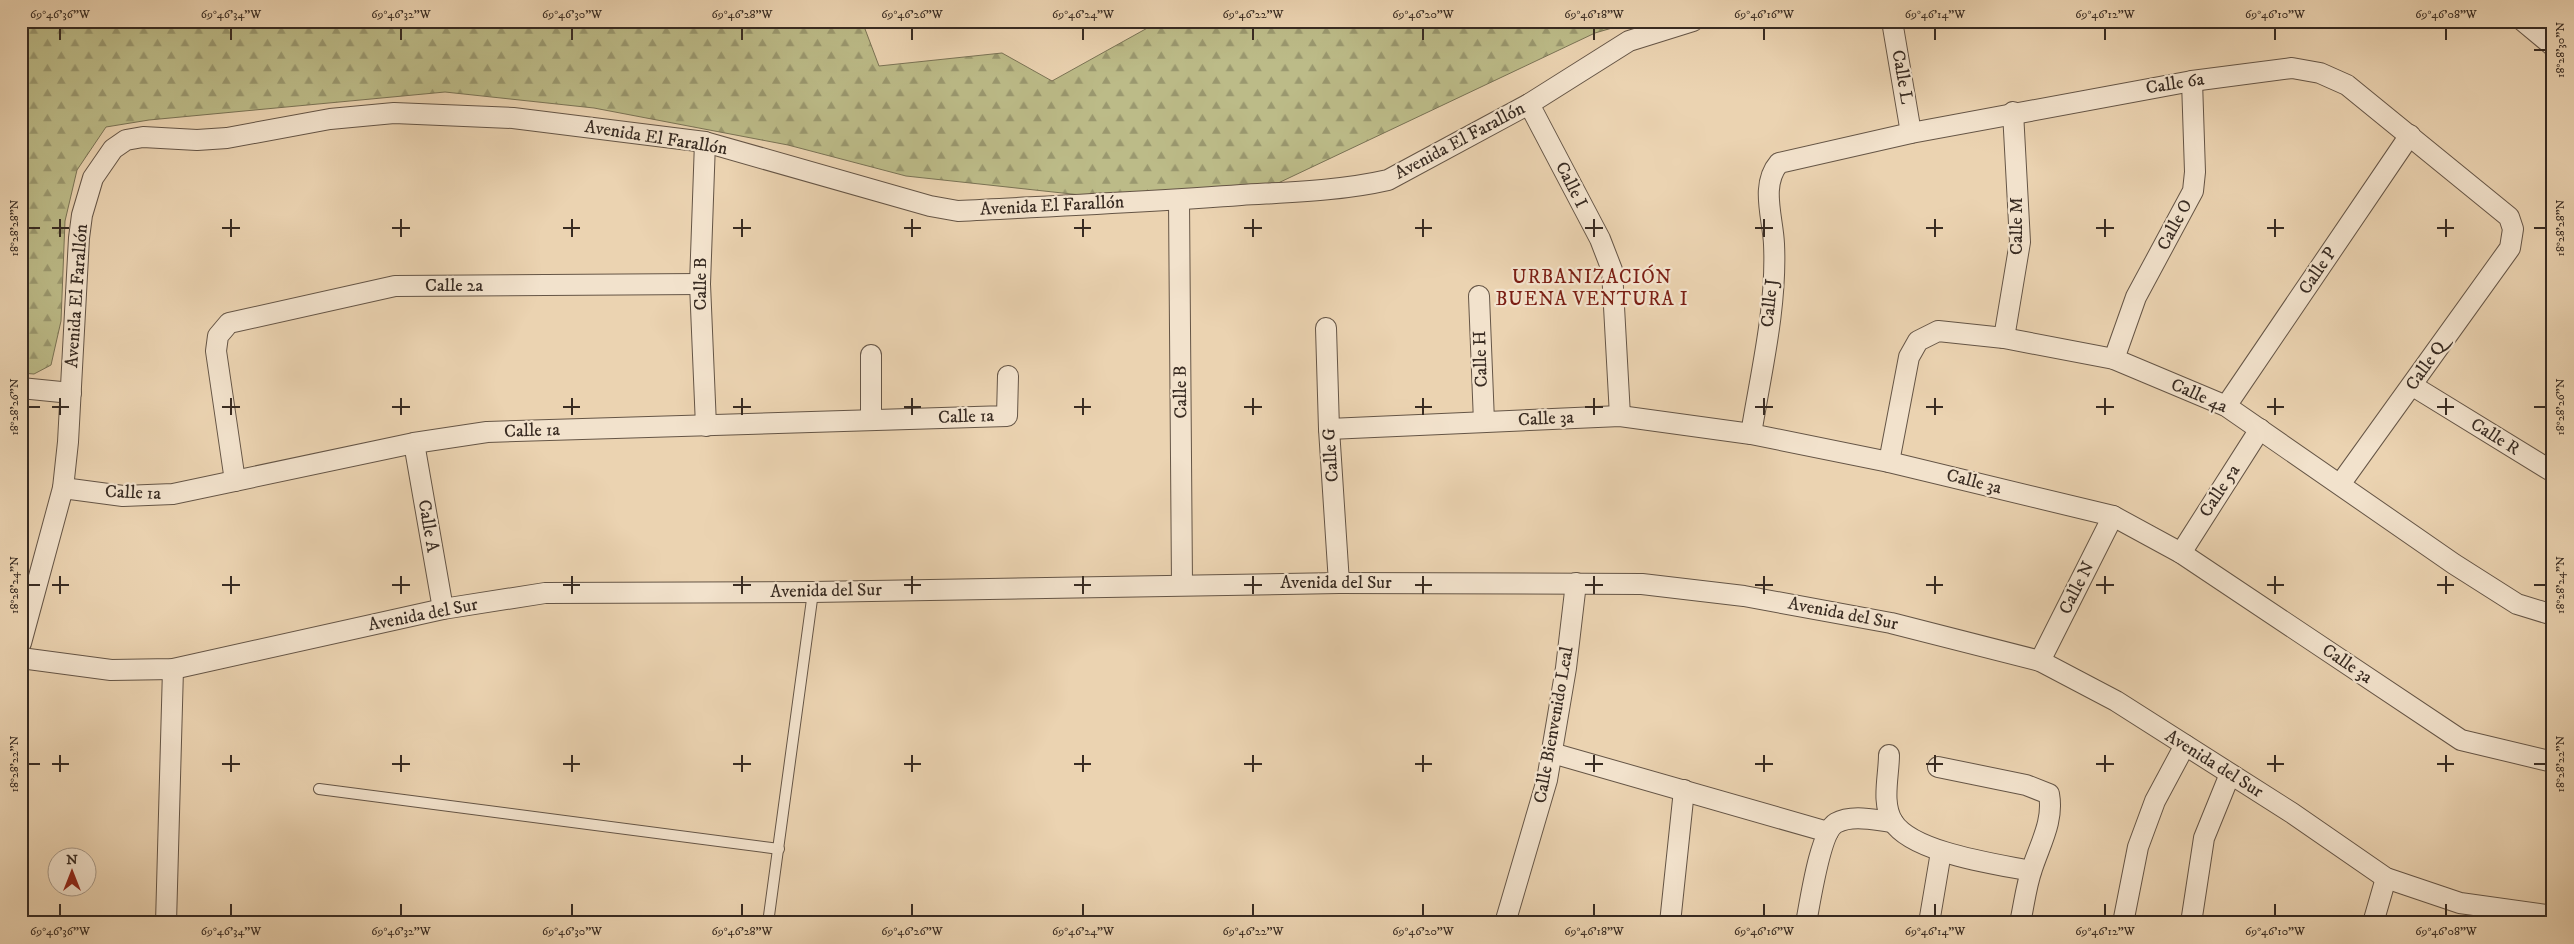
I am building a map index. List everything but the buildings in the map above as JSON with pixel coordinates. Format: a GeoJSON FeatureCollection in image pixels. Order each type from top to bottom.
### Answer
{"type":"FeatureCollection","features":[{"type":"Feature","properties":{"kind":"street","name":"Avenida El Farallón"},"geometry":{"type":"LineString","coordinates":[[21,643],[63,488],[82,215],[97,172],[113,149],[126,140],[143,137],[197,140],[227,138],[330,119],[394,113],[513,118],[705,142],[951,210],[1179,200],[1355,187],[1388,180],[1529,104],[1629,40],[1693,21]]}},
{"type":"Feature","properties":{"kind":"street","name":"Calle L"},"geometry":{"type":"LineString","coordinates":[[1892,21],[1911,133]]}},
{"type":"Feature","properties":{"kind":"street"},"geometry":{"type":"LineString","coordinates":[[2523,21],[2553,46]]}},
{"type":"Feature","properties":{"kind":"street","name":"Calle 6a"},"geometry":{"type":"LineString","coordinates":[[1771,172],[1779,163],[2013,112],[2192,81],[2292,68],[2320,73],[2347,85],[2410,135],[2509,217],[2513,229],[2510,248]]}},
{"type":"Feature","properties":{"kind":"street","name":"Calle O"},"geometry":{"type":"LineString","coordinates":[[2114,359],[2136,297],[2193,191],[2195,172],[2192,81]]}},
{"type":"Feature","properties":{"kind":"street","name":"Calle I"},"geometry":{"type":"LineString","coordinates":[[1529,104],[1600,239],[1612,270],[1620,416]]}},
{"type":"Feature","properties":{"kind":"street","name":"Calle M"},"geometry":{"type":"LineString","coordinates":[[2004,338],[2020,242],[2013,112]]}},
{"type":"Feature","properties":{"kind":"street","name":"Calle P"},"geometry":{"type":"LineString","coordinates":[[2226,406],[2410,135]]}},
{"type":"Feature","properties":{"kind":"street","name":"Calle B"},"geometry":{"type":"LineString","coordinates":[[705,142],[700,284],[706,426]]}},
{"type":"Feature","properties":{"kind":"street","name":"Calle J"},"geometry":{"type":"LineString","coordinates":[[1751,434],[1774,276],[1774,244],[1768,185],[1771,172]]}},
{"type":"Feature","properties":{"kind":"street","name":"Calle B"},"geometry":{"type":"LineString","coordinates":[[1179,200],[1182,585]]}},
{"type":"Feature","properties":{"kind":"street","name":"Calle Q"},"geometry":{"type":"LineString","coordinates":[[2340,483],[2413,386],[2510,248]]}},
{"type":"Feature","properties":{"kind":"street","name":"Calle 2a"},"geometry":{"type":"LineString","coordinates":[[235,482],[216,351],[218,336],[229,323],[396,286],[700,284]]}},
{"type":"Feature","properties":{"kind":"street","name":"Calle H"},"geometry":{"type":"LineString","coordinates":[[1479,296],[1484,422]]}},
{"type":"Feature","properties":{"kind":"street","name":"Calle G"},"geometry":{"type":"LineString","coordinates":[[1326,328],[1329,429],[1340,583]]}},
{"type":"Feature","properties":{"kind":"street","name":"Calle 4a"},"geometry":{"type":"LineString","coordinates":[[1889,462],[1909,357],[1918,341],[1938,331],[2004,338],[2114,359],[2226,406],[2340,483],[2454,564],[2517,604],[2553,616]]}},
{"type":"Feature","properties":{"kind":"street"},"geometry":{"type":"LineString","coordinates":[[872,355],[872,420]]}},
{"type":"Feature","properties":{"kind":"street","name":"Calle 1a"},"geometry":{"type":"LineString","coordinates":[[63,488],[122,496],[172,494],[414,443],[487,432],[1007,416],[1008,376]]}},
{"type":"Feature","properties":{"kind":"street","name":"Calle R"},"geometry":{"type":"LineString","coordinates":[[2413,386],[2553,472]]}},
{"type":"Feature","properties":{"kind":"street"},"geometry":{"type":"LineString","coordinates":[[21,388],[71,393]]}},
{"type":"Feature","properties":{"kind":"street","name":"Calle 3a"},"geometry":{"type":"LineString","coordinates":[[1329,429],[1620,416],[1751,434],[1889,462],[2113,516],[2181,553],[2461,740],[2553,762]]}},
{"type":"Feature","properties":{"kind":"street","name":"Calle 5a"},"geometry":{"type":"LineString","coordinates":[[2181,553],[2260,429]]}},
{"type":"Feature","properties":{"kind":"street","name":"Calle A"},"geometry":{"type":"LineString","coordinates":[[414,443],[443,609]]}},
{"type":"Feature","properties":{"kind":"street","name":"Calle N"},"geometry":{"type":"LineString","coordinates":[[2040,661],[2113,516]]}},
{"type":"Feature","properties":{"kind":"street","name":"Avenida del Sur"},"geometry":{"type":"LineString","coordinates":[[21,658],[111,670],[173,668],[443,609],[544,593],[814,592],[1340,583],[1642,584],[1744,596],[1891,623],[2040,661],[2116,701],[2292,812],[2386,878],[2460,904],[2553,916]]}},
{"type":"Feature","properties":{"kind":"street","name":"Calle Bienvenido Leal"},"geometry":{"type":"LineString","coordinates":[[1505,923],[1547,780],[1566,668],[1576,583]]}},
{"type":"Feature","properties":{"kind":"street"},"geometry":{"type":"LineString","coordinates":[[166,923],[173,668]]}},
{"type":"Feature","properties":{"kind":"street"},"geometry":{"type":"LineString","coordinates":[[2123,923],[2138,847],[2155,801],[2185,745]]}},
{"type":"Feature","properties":{"kind":"street"},"geometry":{"type":"LineString","coordinates":[[1552,753],[1828,832]]}},
{"type":"Feature","properties":{"kind":"street"},"geometry":{"type":"LineString","coordinates":[[1889,755],[1886,781],[1888,806],[1893,822],[1904,832],[1941,852],[2031,871]]}},
{"type":"Feature","properties":{"kind":"street"},"geometry":{"type":"LineString","coordinates":[[1938,767],[2026,785],[2048,794],[2050,803],[2048,825],[2031,871],[2020,923]]}},
{"type":"Feature","properties":{"kind":"street"},"geometry":{"type":"LineString","coordinates":[[2191,923],[2204,838],[2230,774]]}},
{"type":"Feature","properties":{"kind":"street"},"geometry":{"type":"LineString","coordinates":[[1670,923],[1684,790]]}},
{"type":"Feature","properties":{"kind":"street"},"geometry":{"type":"LineString","coordinates":[[1806,923],[1825,838],[1833,824],[1845,819],[1863,818],[1893,822]]}},
{"type":"Feature","properties":{"kind":"street"},"geometry":{"type":"LineString","coordinates":[[1929,923],[1941,852]]}},
{"type":"Feature","properties":{"kind":"street"},"geometry":{"type":"LineString","coordinates":[[2373,923],[2386,878]]}},
{"type":"Feature","properties":{"kind":"lane"},"geometry":{"type":"LineString","coordinates":[[768,923],[814,592]]}},
{"type":"Feature","properties":{"kind":"lane"},"geometry":{"type":"LineString","coordinates":[[319,789],[778,849]]}},
{"type":"Feature","properties":{"kind":"green space"},"geometry":{"type":"Polygon","coordinates":[[[21,21],[862,21],[879,66],[1002,53],[1052,81],[1160,21],[1636,21],[1595,33],[1255,194],[1145,202],[906,176],[788,145],[594,108],[445,92],[149,120],[106,127],[77,170],[65,221],[61,321],[51,365],[34,374],[21,373],[21,21]]]}},
{"type":"Feature","properties":{"kind":"district","name":"URBANIZACIÓN BUENA VENTURA I"},"geometry":{"type":"Point","coordinates":[1592,288]}}]}
